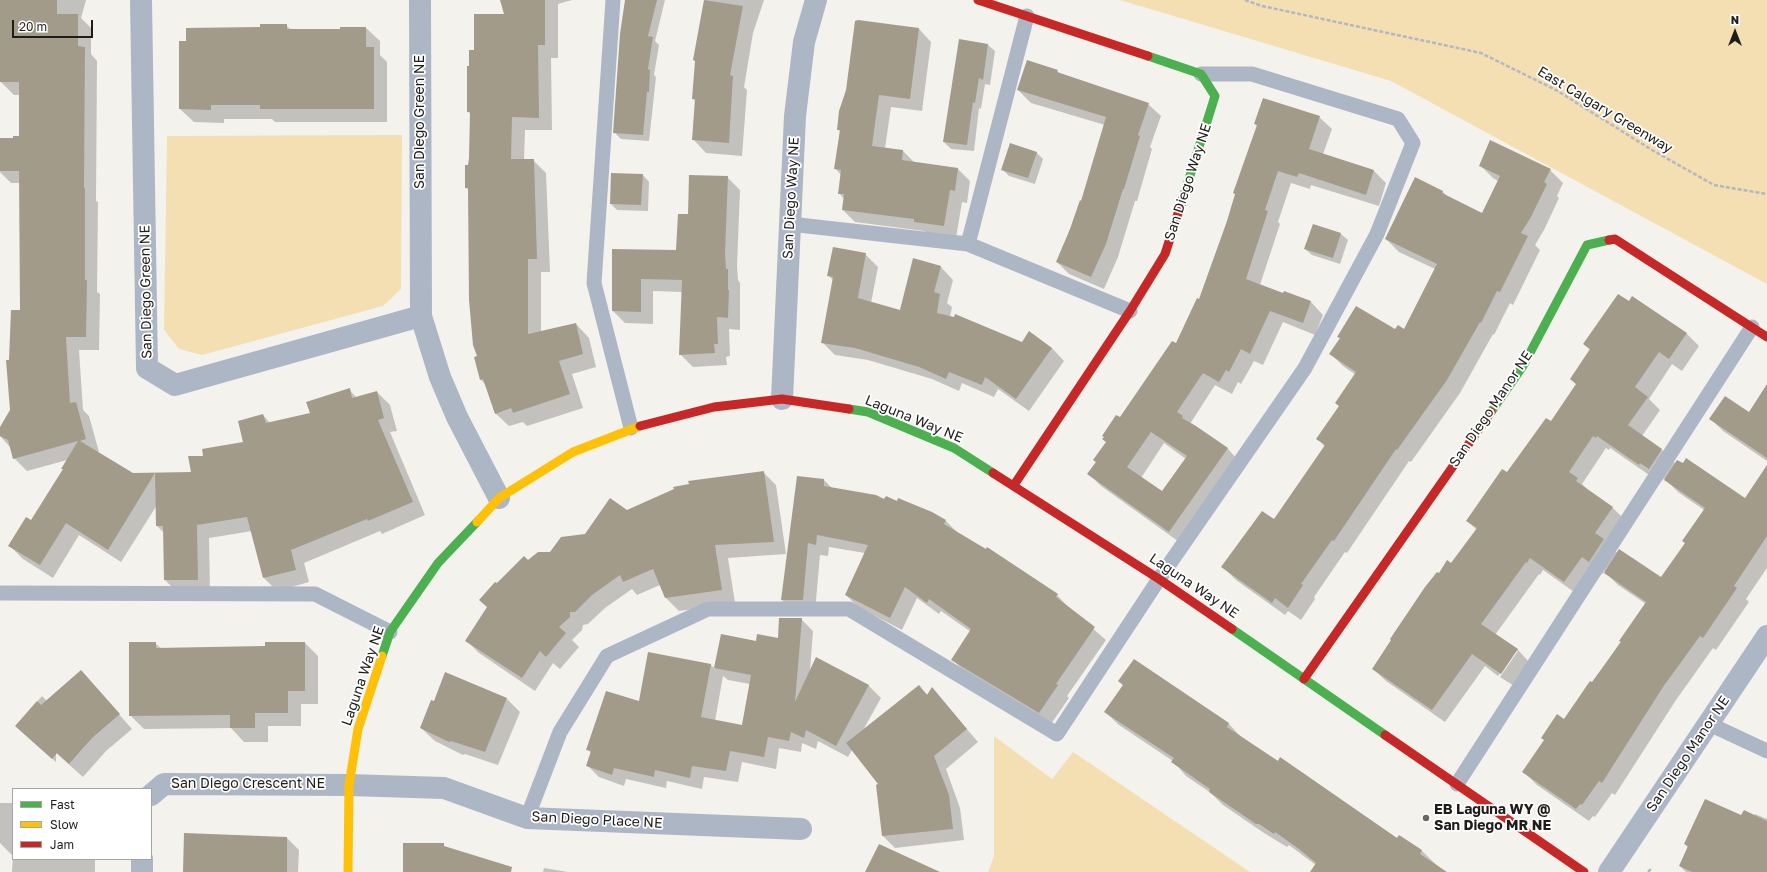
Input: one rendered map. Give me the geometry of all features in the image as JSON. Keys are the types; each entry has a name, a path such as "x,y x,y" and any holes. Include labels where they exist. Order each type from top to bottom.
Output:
{"street":[{"name":"San Diego Green NE","path":"141,0 147,368 175,385 421,316"},
{"name":"San Diego Green NE","path":"420,0 421,316 440,377 457,417 499,498"},
{"name":"San Diego Way NE","path":"782,399 794,116 804,42 816,0"},
{"path":"978,0 1201,74"},
{"name":"San Diego Way NE","path":"1014,485 1130,310 1165,254 1215,96 1201,74"},
{"name":"San Diego Manor NE","path":"1304,679 1523,366 1587,245 1615,238 1767,337"},
{"name":"Laguna Way NE","path":"348,872 349,785 358,729 390,632 438,563 499,498 573,452 631,428 714,407 782,399 868,412 954,448 1159,579 1584,872"},
{"name":"San Diego Manor NE","path":"1609,872 1767,636"},
{"name":"San Diego Crescent NE","path":"152,794 164,784 349,785"},
{"name":"San Diego Place NE","path":"349,785 444,788 527,818 801,829"},
{"path":"142,860 142,872"}],"lane":[{"path":"613,0 594,283 631,428"},
{"path":"968,244 1027,16"},
{"path":"527,818 560,732 608,656 708,609 849,609 1057,734 1159,579 1305,368 1377,234 1413,142 1398,119 1252,74 1201,74"},
{"path":"790,224 968,244 1130,310"},
{"path":"1457,784 1752,327"},
{"path":"0,593 315,594 390,632"},
{"path":"1707,724 1767,751"}],"path":[{"name":"East Calgary Greenway","path":"1245,0 1262,6 1480,53 1556,90 1652,150 1714,185 1767,194"},
{"path":"1648,872 1652,868"}],"shaded area":[{"path":"1120,0 1767,0 1767,284 1391,81"},
{"path":"402,135 401,289 383,306 202,355 179,349 164,330 167,136"},
{"path":"994,736 1052,779 1073,752 1250,872 988,872 994,856"}],"building":[{"path":"0,0 57,0 57,14 78,14 78,46 85,47 84,188 85,280 87,280 86,337 66,337 70,403 76,402 86,439 80,441 133,473 191,472 188,456 203,456 202,449 243,442 238,421 263,414 266,423 310,413 306,402 350,388 352,398 377,391 384,418 378,420 413,502 368,521 367,519 291,550 296,570 263,578 247,517 197,525 198,580 164,580 163,526 156,526 155,473 108,550 66,523 40,565 8,546 26,517 31,520 63,469 61,469 78,441 13,459 8,440 0,436 0,427 10,410 6,360 9,360 11,310 20,310 19,171 0,171 0,138 13,138 13,136 19,136 19,82 0,82"},
{"path":"500,0 545,0 545,45 538,45 539,118 512,117 511,159 534,159 537,259 528,259 528,334 576,323 583,354 559,361 570,394 513,413 511,408 495,414 483,379 480,380 474,357 477,356 473,345 469,300 468,188 465,188 465,165 468,165 469,158 470,112 467,112 467,66 469,66 469,50 474,50 474,14 504,14"},
{"path":"625,0 657,0 648,36 653,37 648,69 650,70 649,92 647,92 643,135 613,133 620,34"},
{"path":"704,0 743,6 730,75 733,76 729,143 692,140 695,99 692,99 695,61 693,60"},
{"path":"858,20 919,28 910,99 879,95 872,146 903,150 902,160 958,168 955,191 950,190 944,226 914,222 914,219 842,210 844,194 838,194 841,170 834,169 840,130 837,130 839,111 846,90 855,21"},
{"path":"260,24 287,24 287,29 340,29 340,27 366,27 366,47 374,47 374,109 260,109 260,105 211,105 211,110 179,109 179,41 186,41 186,28 260,27"},
{"path":"959,39 988,44 983,80 979,78 975,103 973,102 967,145 943,142"},
{"path":"1027,60 1058,70 1057,72 1149,103 1106,244 1091,277 1056,262 1080,200 1081,201 1106,117 1017,90"},
{"path":"1263,98 1320,116 1309,149 1374,170 1366,195 1299,173 1297,177 1278,171 1265,210 1268,211 1246,279 1283,293 1284,291 1311,301 1303,323 1270,311 1250,354 1241,349 1229,372 1226,370 1219,382 1203,373 1177,412 1183,416 1182,418 1228,448 1169,532 1087,474 1096,462 1093,460 1106,442 1102,439 1104,437 1102,436 1116,415 1120,417 1172,341 1176,343 1197,298 1199,299 1227,221 1235,194 1233,193 1257,125 1254,124","holes":["1151,432 1187,456 1162,491 1127,467"]},
{"path":"1490,140 1551,169 1544,182 1547,184 1531,217 1521,233 1528,236 1500,292 1497,291 1481,323 1480,322 1447,380 1397,450 1396,449 1334,541 1332,540 1301,584 1303,585 1288,608 1275,598 1272,603 1221,567 1262,511 1274,519 1325,445 1316,439 1339,406 1335,403 1356,372 1329,354 1340,338 1337,337 1356,306 1395,329 1398,325 1404,329 1437,264 1385,239 1415,177 1443,191 1442,193 1482,213 1500,176 1479,166"},
{"path":"1010,143 1037,152 1028,178 1001,170"},
{"path":"611,173 643,174 641,205 610,204"},
{"path":"689,175 728,176 725,253 726,269 728,269 729,290 728,318 717,317 718,344 714,344 715,353 679,355 682,280 641,279 641,312 612,311 612,249 676,250 678,214 688,214"},
{"path":"1313,224 1341,233 1333,258 1304,249"},
{"path":"833,247 866,253 858,298 900,310 913,258 941,266 934,292 940,294 937,313 954,317 955,314 1022,342 1029,331 1052,348 1016,399 985,377 982,385 949,372 946,379 919,367 855,348 821,343 833,277 827,276"},
{"path":"1618,294 1629,301 1632,296 1687,333 1669,359 1659,352 1635,387 1648,397 1628,425 1662,449 1649,469 1640,463 1639,465 1597,436 1596,438 1593,436 1569,472 1578,478 1576,481 1613,507 1595,533 1604,539 1589,562 1582,557 1564,582 1530,558 1481,624 1518,649 1501,674 1472,654 1432,710 1372,669 1425,587 1437,572 1439,573 1447,560 1451,563 1477,528 1466,521 1502,469 1507,472 1546,418 1551,421 1576,384 1570,379 1590,349 1583,344"},
{"path":"1767,384 1767,458 1709,419 1725,396 1749,412"},
{"path":"1686,458 1745,498 1767,465 1767,536 1734,586 1737,588 1703,638 1700,636 1663,687 1602,783 1599,781 1582,805 1580,804 1576,809 1522,772 1544,740 1541,738 1557,714 1564,719 1590,681 1592,682 1621,642 1619,641 1646,602 1604,573 1619,549 1661,577 1685,543 1682,541 1705,508 1664,480 1677,460 1683,463"},
{"path":"764,471 774,542 715,545 722,590 665,598 653,569 623,582 620,575 592,595 575,612 570,612 570,617 559,627 566,633 546,657 540,651 522,678 465,641 487,607 479,600 495,582 497,583 524,556 528,560 538,552 550,552 561,537 585,534 610,498 627,510 674,489 673,487 689,484 688,481"},
{"path":"797,476 824,479 824,486 876,495 884,499 886,496 897,501 898,498 932,512 946,520 944,524 986,549 987,547 1058,594 1056,597 1095,627 1056,684 1058,685 1039,713 951,660 971,629 929,599 927,603 905,587 890,618 845,595 868,545 817,535 816,545 808,543 803,600 781,600"},
{"path":"779,618 802,618 795,702 816,657 869,685 836,746 806,730 804,738 791,732 789,741 768,737 764,757 730,751 726,771 692,766 690,778 655,770 654,777 614,768 612,775 586,766 591,751 586,750 606,691 639,701 648,652 711,664 701,717 742,725 751,675 714,668 721,634 756,641 757,634 778,638"},
{"path":"129,642 156,642 156,648 265,646 265,642 305,642 305,691 288,691 288,713 255,713 255,728 230,728 230,715 129,716"},
{"path":"1134,659 1229,723 1227,727 1278,761 1280,757 1397,838 1399,835 1422,850 1420,854 1447,872 1310,872 1316,863 1299,849 1275,832 1274,834 1259,824 1256,824 1209,792 1210,789 1171,762 1174,758 1104,712 1123,685 1118,681"},
{"path":"81,670 120,714 92,738 69,764 57,753 52,759 15,726 37,701 41,705"},
{"path":"445,672 507,698 485,752 451,741 449,742 420,728 431,700 434,701"},
{"path":"919,685 927,695 932,687 967,729 934,756 949,795 953,829 882,836 876,785 878,784 846,743"},
{"path":"1705,799 1741,815 1744,810 1767,821 1767,872 1692,872 1679,866 1688,846 1684,844"},
{"path":"184,833 287,837 287,872 183,872"},
{"path":"403,843 444,843 444,846 512,867 511,872 403,872"},
{"path":"879,844 940,872 865,872"}],"traffic: fast":[{"path":"1148,56 1201,74 1215,96 1183,198"},
{"path":"1491,412 1523,366 1587,245 1609,240"},
{"path":"849,409 868,412 954,448 993,473"},
{"path":"382,656 390,632 438,563 477,522"},
{"path":"1232,629 1385,735"}],"traffic: slow":[{"path":"477,522 499,498 573,452 640,426"},
{"path":"348,872 349,785 358,729 382,656"}],"traffic: jam":[{"path":"978,0 1148,56"},
{"path":"1014,485 1130,311 1165,254 1183,198"},
{"path":"1609,240 1615,239 1767,337"},
{"path":"640,426 714,407 782,399 849,409"},
{"path":"1304,679 1491,412"},
{"path":"993,473 1159,579 1232,629"},
{"path":"1385,735 1584,872"}],"place":[{"name":"EB Laguna WY @ San Diego MR NE","path":"1426,818"}]}
